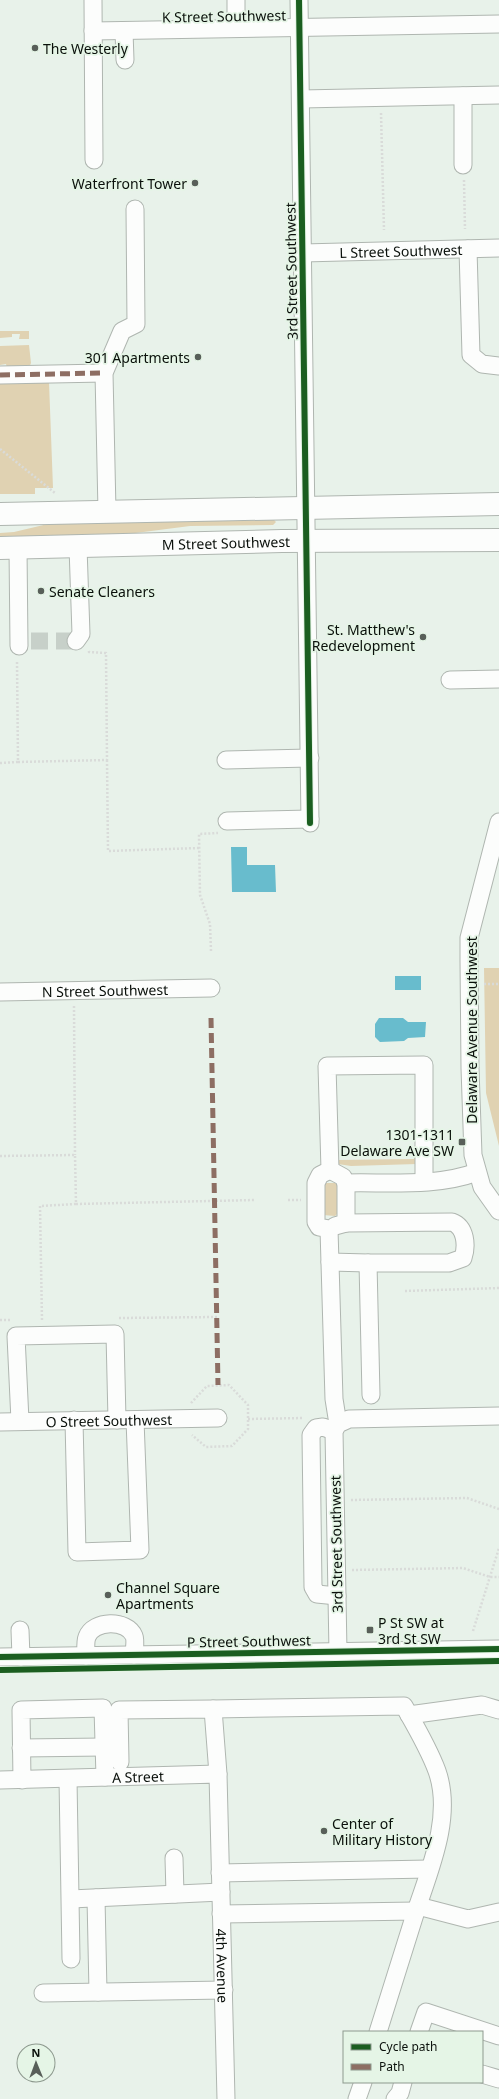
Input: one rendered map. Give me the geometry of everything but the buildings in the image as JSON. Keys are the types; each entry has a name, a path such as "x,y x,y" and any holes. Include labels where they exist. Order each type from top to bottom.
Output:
{"main road":[{"path":"0,514 499,504"},
{"name":"M Street Southwest","path":"9,548 499,540"}],"street":[{"path":"93,0 94,160"},
{"path":"236,0 236,28"},
{"name":"3rd Street Southwest","path":"227,821 310,821 308,542 299,0"},
{"name":"K Street Southwest","path":"93,31 499,24"},
{"path":"124,31 125,60"},
{"path":"301,99 499,95"},
{"path":"463,96 463,165"},
{"path":"107,511 104,373 122,332 136,324 134,209"},
{"name":"L Street Southwest","path":"303,253 499,248"},
{"path":"468,249 471,354 482,364 499,366"},
{"path":"0,375 104,373"},
{"path":"78,547 82,643"},
{"path":"9,548 22,646"},
{"path":"450,680 499,679"},
{"path":"226,760 310,758"},
{"name":"Delaware Avenue Southwest","path":"499,822 469,938 469,1025 472,1143 477,1172 482,1186 499,1211"},
{"name":"N Street Southwest","path":"0,992 211,988"},
{"path":"330,1170 326,1066 424,1065 424,1181"},
{"path":"330,1170 343,1177 346,1182 346,1223"},
{"path":"330,1170 320,1175 316,1183 316,1222 318,1227 329,1229 346,1223 452,1222 459,1224 463,1230 464,1254 463,1258 460,1260 449,1262 330,1262"},
{"path":"346,1182 458,1179 477,1172"},
{"name":"3rd Street Southwest","path":"329,1229 335,1430 338,1652"},
{"path":"368,1263 371,1395"},
{"path":"20,1421 16,1336 115,1334 117,1420"},
{"path":"337,1596 317,1594 313,1587 311,1435 316,1428 323,1427 335,1430 349,1419 494,1416"},
{"name":"O Street Southwest","path":"0,1422 218,1418"},
{"path":"74,1420 77,1552 140,1550 135,1420"},
{"path":"86,1656 86,1637 91,1630 98,1626 115,1624 130,1630 134,1637 134,1655"},
{"path":"20,1630 21,1657"},
{"name":"P Street Southwest","path":"0,1657 499,1649"},
{"path":"409,1715 482,1705 499,1710"},
{"path":"120,1762 119,1710 404,1706 427,1748 438,1772 442,1789 442,1812 439,1832 429,1869 378,2031"},
{"path":"22,1780 21,1710 103,1708 105,1777"},
{"path":"213,1709 218,1774"},
{"path":"21,1748 104,1747"},
{"name":"A Street","path":"0,1780 218,1774"},
{"name":"4th Avenue","path":"218,1774 226,2099"},
{"path":"68,1779 71,1959"},
{"path":"174,1858 175,1894"},
{"path":"220,1872 429,1869"},
{"path":"70,1899 221,1892"},
{"path":"96,1898 98,1992"},
{"path":"221,1914 417,1908 468,1919 499,1912"},
{"path":"43,1993 224,1990"},
{"path":"420,2031 426,2012 499,2036"},
{"path":"483,2074 499,2079"},
{"path":"357,2099 363,2083"},
{"path":"395,2099 400,2093 403,2083"}],"path":[{"path":"381,98 384,230"},
{"path":"463,165 465,229"},
{"path":"0,449 55,493"},
{"path":"82,643 89,652 106,653 108,851 199,848"},
{"path":"18,762 22,646"},
{"path":"0,762 107,760"},
{"path":"199,834 200,895 210,924 211,950"},
{"path":"73,991 76,1204"},
{"path":"0,1156 75,1155"},
{"path":"50,1320 42,1320 40,1206 254,1200"},
{"path":"405,1291 499,1288"},
{"path":"113,1318 217,1317"},
{"path":"248,1419 308,1418"},
{"path":"346,1500 467,1498 499,1509"},
{"path":"473,1631 499,1548"},
{"path":"348,1570 463,1568 490,1577 499,1577"}],"shaded area":[{"path":"0,331 29,331 29,339 19,339 20,334 12,334 12,337 0,338"},
{"path":"29,345 31,363 29,368 7,368 6,364 0,365 0,346"},
{"path":"49,382 53,488 35,488 35,494 0,494 0,383"},
{"path":"274,520 276,522 273,525 190,526 120,535 0,537 0,533 14,532 52,523"},
{"path":"484,968 499,968 499,1146 486,1093"},
{"path":"414,1146 416,1146 417,1164 351,1166 338,1164 338,1160 414,1159"},
{"path":"335,1183 338,1186 338,1213 335,1216 323,1215 324,1184"}],"water":[{"path":"231,847 247,847 247,865 275,865 276,892 232,892"},
{"path":"395,976 421,976 421,990 395,990"},
{"path":"379,1018 403,1018 408,1022 426,1022 425,1037 408,1038 404,1041 380,1042 375,1037 375,1024"}],"tunnel":[{"path":"31,641 76,641"}],"marked path":[{"path":"0,375 104,373"},
{"path":"211,1018 218,1385"}],"cycle path":[{"path":"299,0 310,823"},
{"path":"0,1657 499,1649"},
{"path":"0,1670 499,1661"}],"place":[{"name":"The Westerly","path":"35,48"},
{"name":"Waterfront Tower","path":"195,183"},
{"name":"301 Apartments","path":"198,357"},
{"name":"Senate Cleaners","path":"41,591"},
{"name":"St. Matthew's Redevelopment","path":"423,637"},
{"name":"1301-1311 Delaware Ave SW","path":"462,1142"},
{"name":"Channel Square Apartments","path":"108,1595"},
{"name":"P St SW at 3rd St SW","path":"370,1630"},
{"name":"Center of Military History","path":"324,1831"}]}
